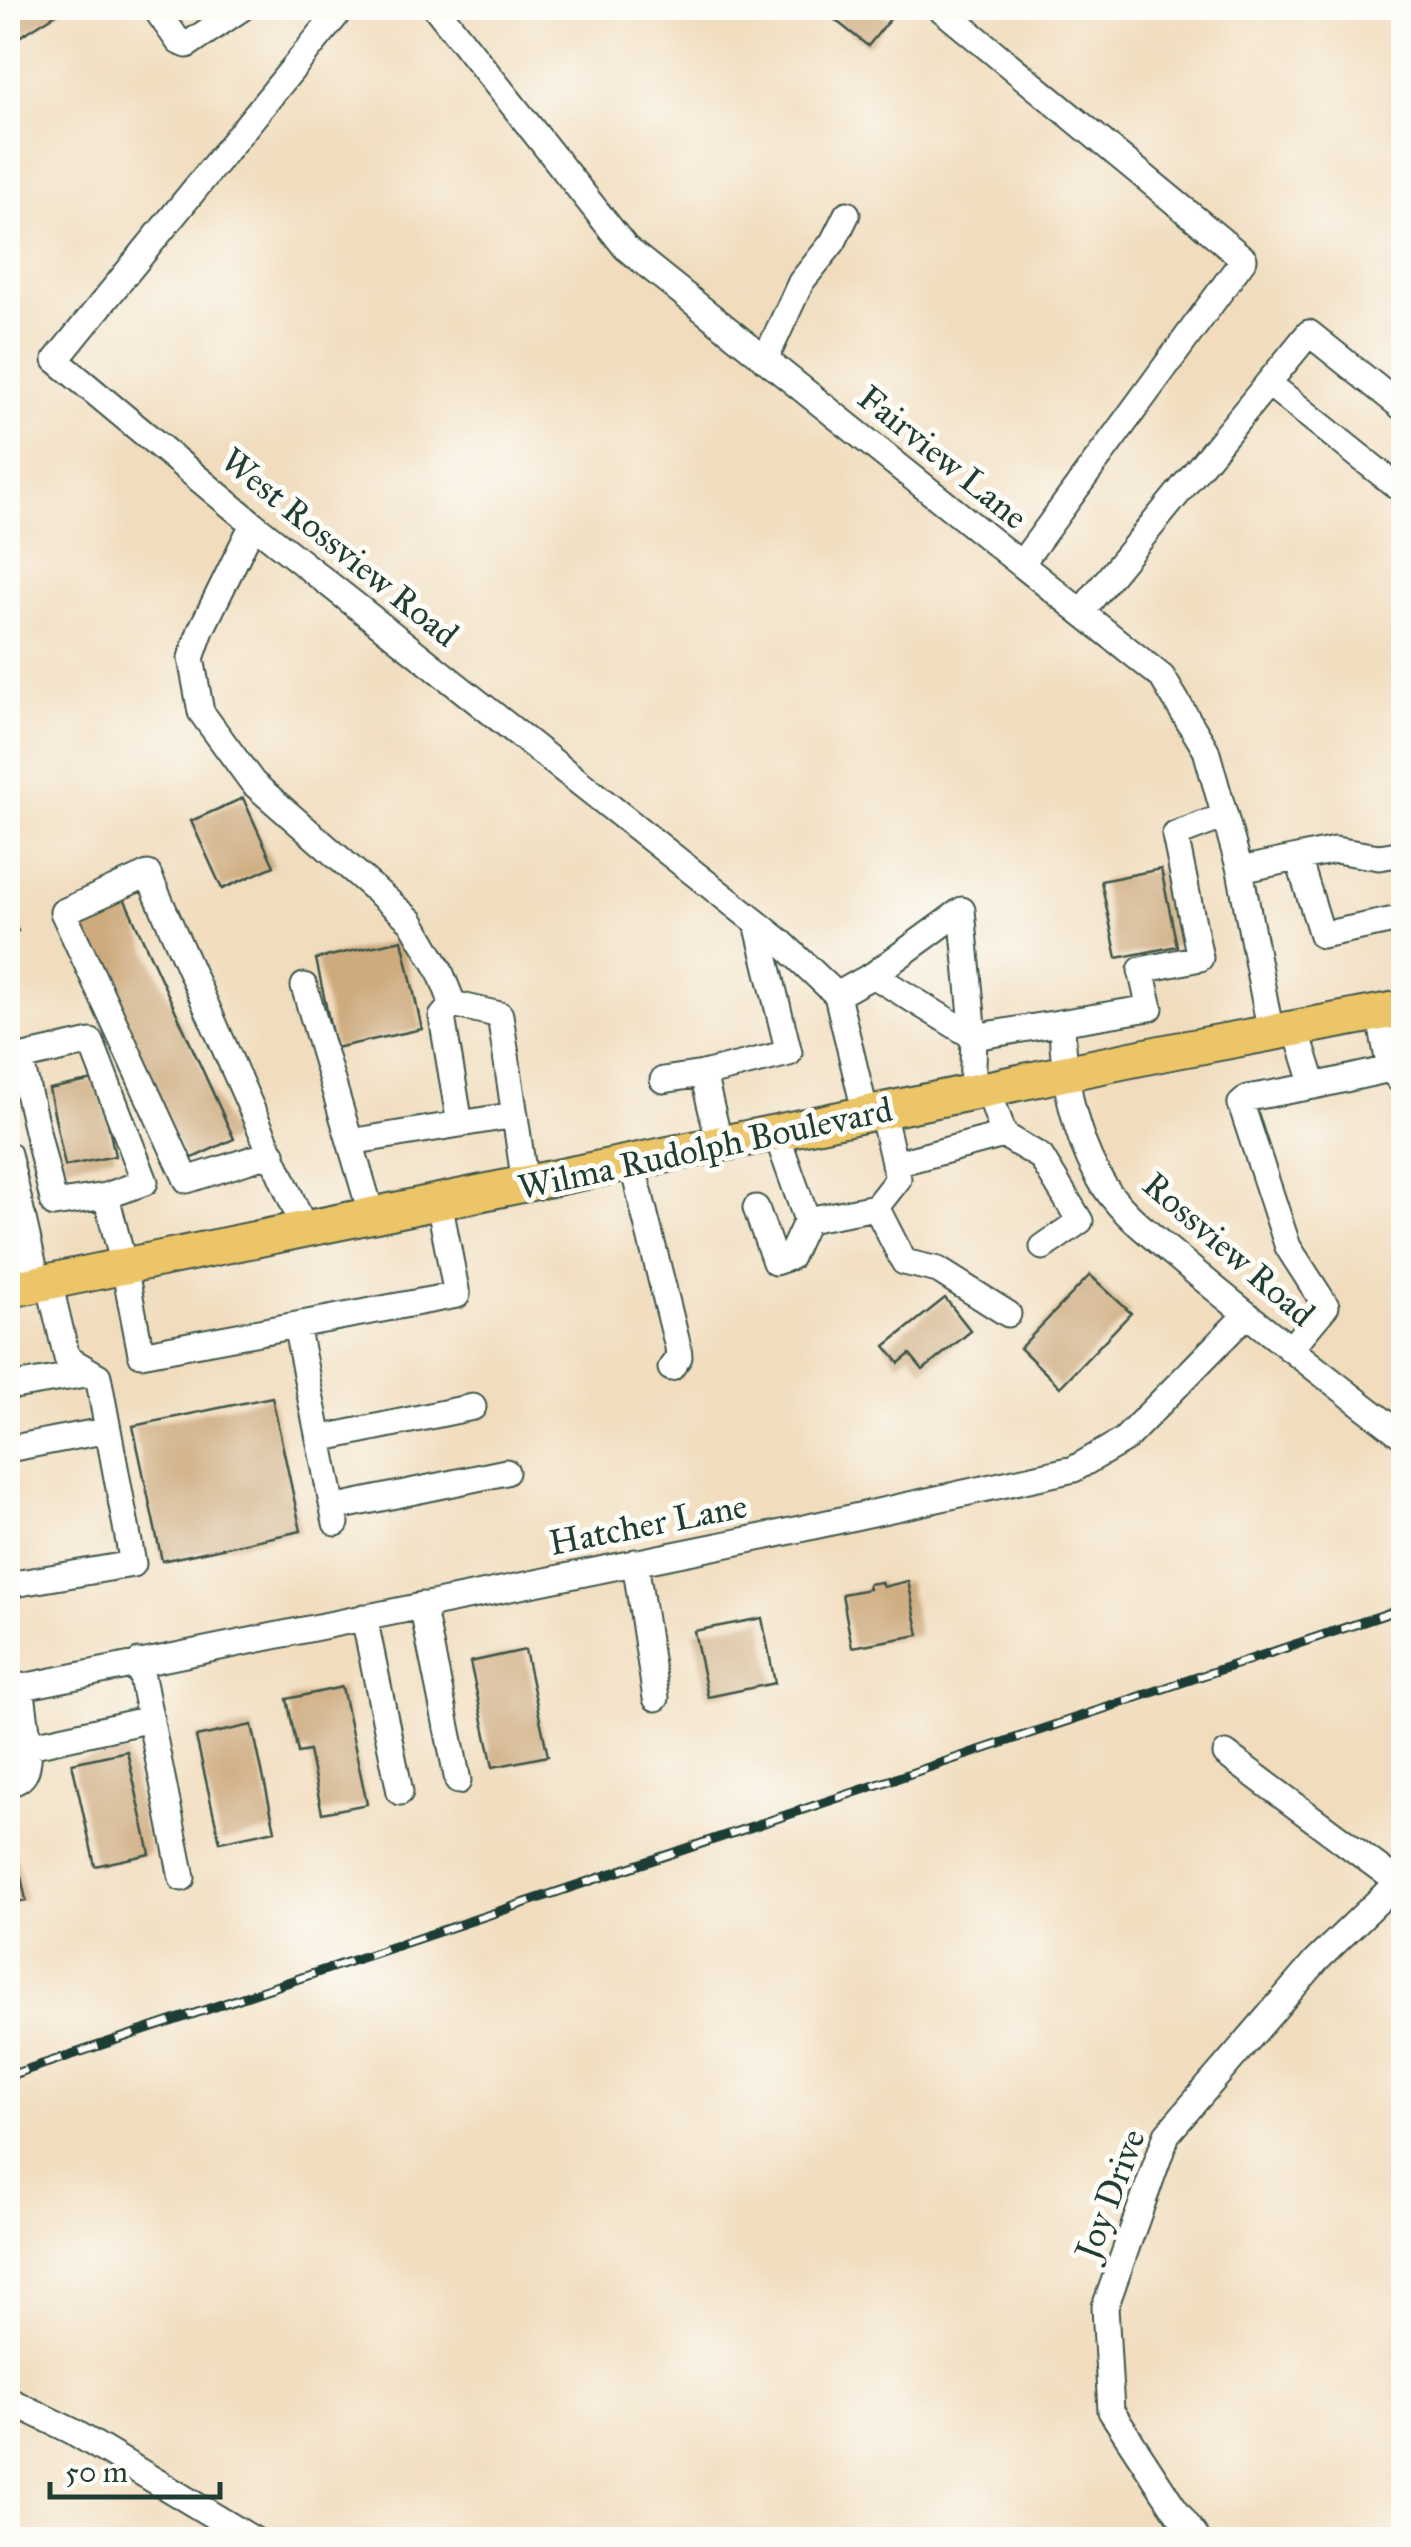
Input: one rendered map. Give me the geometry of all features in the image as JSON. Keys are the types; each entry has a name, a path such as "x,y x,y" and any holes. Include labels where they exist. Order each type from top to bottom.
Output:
{"highway":[{"name":"Wilma Rudolph Boulevard","path":"32,1286 1164,1053 1391,1010"}],"street":[{"path":"155,8 179,42 187,45 242,8"},
{"name":"West Rossview Road","path":"342,8 56,360 252,524 756,923 837,996"},
{"name":"Fairview Lane","path":"436,8 626,248 1162,677 1206,750 1284,1031 1314,1086"},
{"path":"940,8 1244,259 1021,564"},
{"path":"765,360 801,282 833,242 847,214"},
{"path":"1081,612 1310,333 1404,409"},
{"path":"1268,384 1404,492"},
{"path":"252,524 201,630 192,658 201,712 253,783 411,921 439,968 453,1004"},
{"path":"1164,1053 1141,970 1200,958 1175,835 1226,816"},
{"path":"1240,870 1335,850 1379,858 1404,853"},
{"path":"1298,858 1322,935 1404,918"},
{"path":"272,1153 187,1180 63,912 148,874 272,1153 306,1230"},
{"path":"807,1220 876,1207 898,1179 837,996 962,910 980,1091 1004,1135 1040,1157 1080,1221 1043,1247"},
{"path":"663,1080 789,1052 756,923"},
{"path":"777,996 814,974"},
{"path":"873,974 974,1037 1150,1008"},
{"path":"304,986 372,1216"},
{"path":"453,1004 500,1015 526,1184"},
{"path":"453,1004 442,1017 460,1124"},
{"path":"1290,1349 1326,1306 1288,1247 1241,1104 1248,1098 1314,1086 1397,1077 1391,1010"},
{"name":"Rossview Road","path":"1062,1023 1063,1074 1093,1165 1124,1211 1246,1315 1404,1437"},
{"path":"91,1042 146,1182 106,1196 54,1204 20,1058 91,1042"},
{"path":"703,1074 720,1144"},
{"path":"350,1142 515,1115"},
{"path":"756,1208 775,1262 790,1257 807,1220 776,1133"},
{"path":"894,1164 1004,1135"},
{"path":"8,1154 12,1194 32,1286 68,1358 98,1376 133,1564 8,1586"},
{"path":"632,1163 678,1347 679,1357 671,1368"},
{"path":"1055,1182 1093,1165"},
{"path":"106,1196 141,1354 458,1295 439,1202"},
{"path":"876,1207 904,1262 938,1270 1008,1314"},
{"name":"Hatcher Lane","path":"14,1688 1074,1469 1124,1440 1246,1315"},
{"path":"296,1325 335,1516 506,1472"},
{"path":"8,1387 92,1372"},
{"path":"319,1438 473,1408"},
{"path":"8,1449 108,1430"},
{"path":"635,1562 656,1698"},
{"path":"422,1605 458,1781"},
{"path":"364,1617 400,1792"},
{"path":"140,1662 182,1878"},
{"path":"8,1784 20,1781 27,1771 29,1746 14,1688"},
{"path":"29,1746 150,1718"},
{"path":"1226,1754 1401,1879"},
{"name":"Joy Drive","path":"1198,2540 1110,2411 1105,2307 1167,2134 1316,1961 1401,1879"},
{"path":"8,2400 72,2431 254,2540"}],"building":[{"path":"8,8 66,8 8,44"},
{"path":"820,8 878,8 890,19 868,46"},
{"path":"243,798 274,866 222,889 191,821"},
{"path":"1161,869 1177,946 1117,958 1101,881"},
{"path":"124,898 234,1139 186,1161 76,920"},
{"path":"8,911 18,931 8,936"},
{"path":"402,940 422,1029 335,1048 316,959"},
{"path":"99,1079 115,1156 65,1166 49,1089"},
{"path":"1090,1275 1131,1313 1060,1387 1020,1348"},
{"path":"945,1298 971,1331 923,1370 910,1354 899,1363 885,1346"},
{"path":"272,1397 301,1531 162,1561 133,1426"},
{"path":"908,1581 919,1635 852,1647 842,1594 869,1589 868,1584 881,1582 883,1587"},
{"path":"762,1618 775,1683 708,1697 694,1631"},
{"path":"525,1650 548,1756 493,1767 470,1662"},
{"path":"342,1687 367,1804 322,1813 309,1751 298,1753 287,1699"},
{"path":"252,1725 275,1830 220,1842 196,1737"},
{"path":"127,1751 150,1854 95,1866 72,1763"},
{"path":"16,1853 26,1900 8,1904 8,1855"}],"railway":[{"path":"8,2076 1404,1608"}]}
